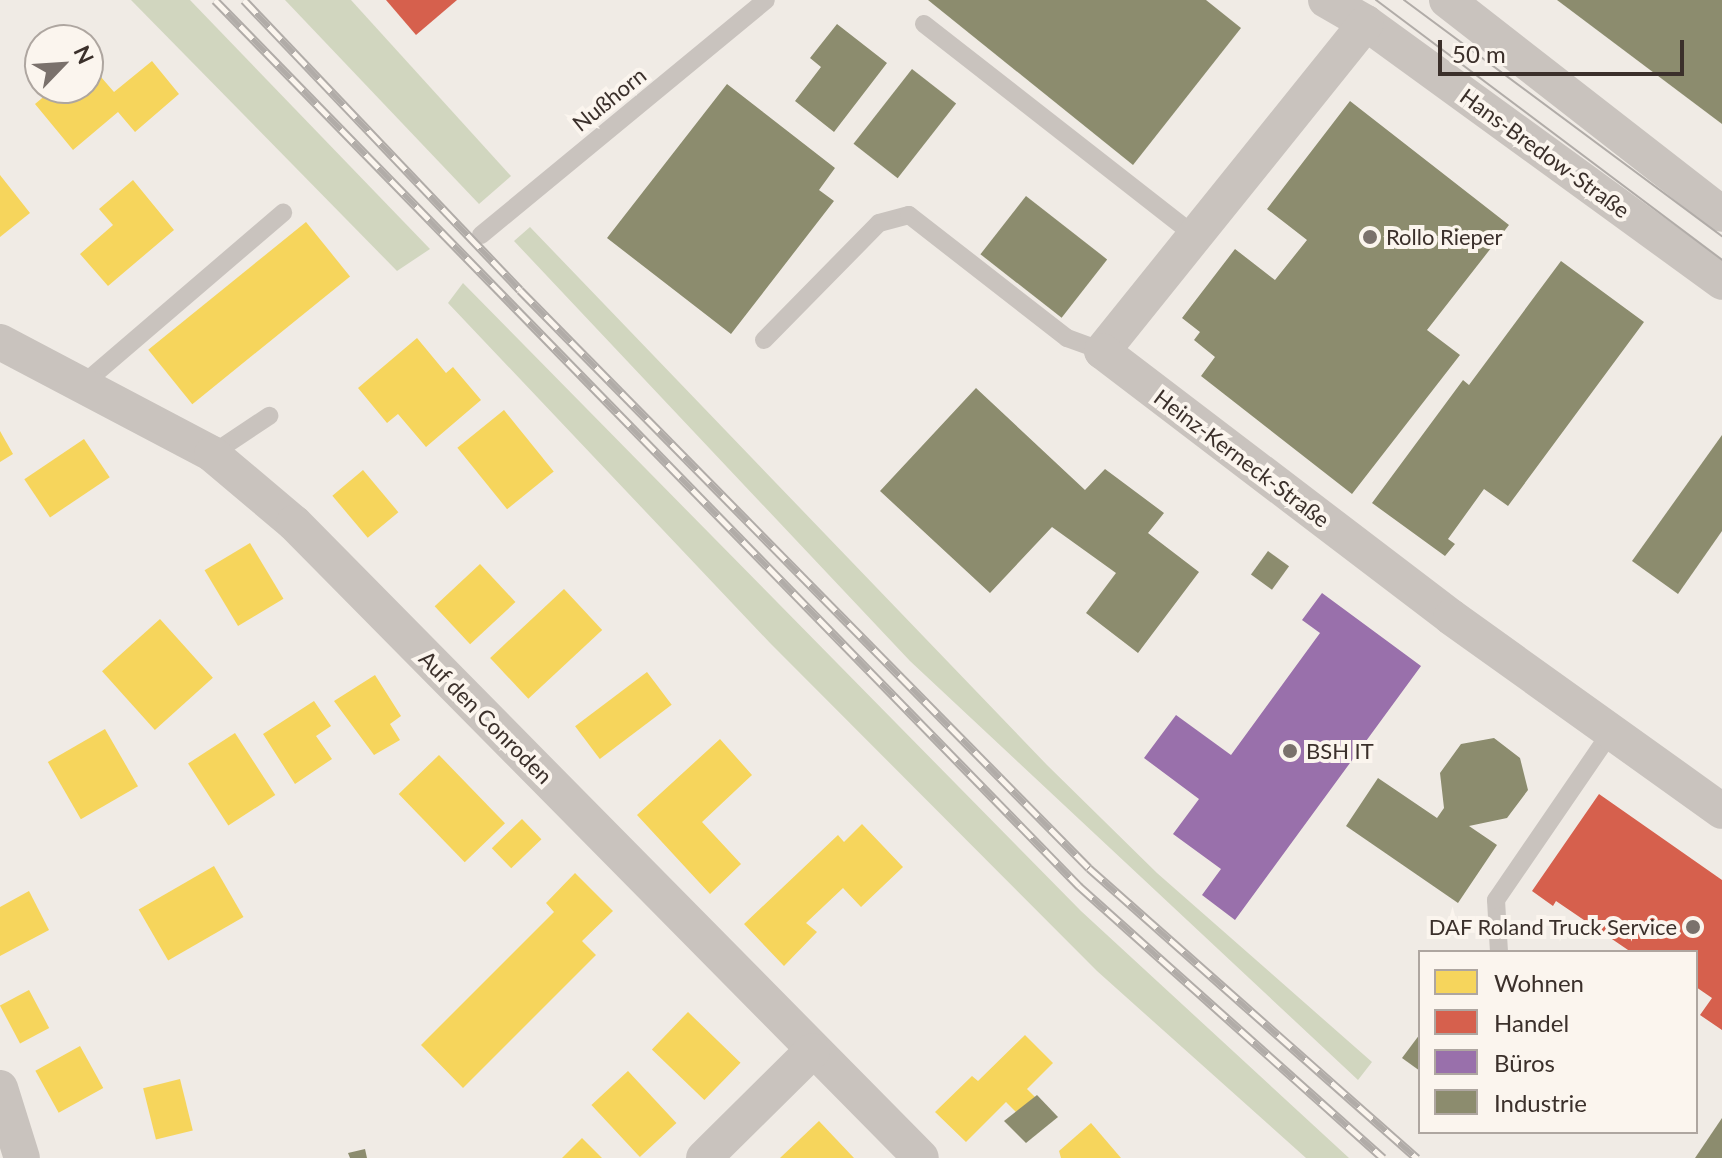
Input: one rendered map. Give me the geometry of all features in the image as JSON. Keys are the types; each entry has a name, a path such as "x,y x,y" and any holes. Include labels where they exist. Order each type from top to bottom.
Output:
{"street":[{"name":"Hans-Bredow-Straße","path":"1326,0 1366,23 1722,282"},
{"path":"1447,0 1722,214"},
{"path":"1102,351 1366,23"},
{"name":"Auf den Conroden","path":"0,342 212,454 294,523 921,1158"},
{"name":"Heinz-Kerneck-Straße","path":"1102,351 1611,732 1722,811"},
{"path":"704,1158 812,1051"},
{"path":"0,1088 22,1158"}],"lane":[{"name":"Nußhorn","path":"481,235 766,0"},
{"path":"924,24 1195,236"},
{"path":"82,385 283,213"},
{"path":"764,340 879,223 909,215 1067,338 1102,351"},
{"path":"212,454 269,416"},
{"path":"1499,950 1496,900 1611,732"}],"green space":[{"path":"131,0 190,0 430,249 397,271"},
{"path":"285,0 351,0 511,176 479,204"},
{"path":"530,227 1047,765 1157,873 1372,1062 1358,1080 910,661 514,241"},
{"path":"463,283 1081,911 1349,1158 1306,1158 1097,971 770,643 448,303"}],"building: Wohnen":[{"path":"152,61 179,94 135,132 118,112 73,150 35,104 104,104 104,80 114,92"},
{"path":"0,175 30,213 0,237"},
{"path":"133,180 174,230 108,286 80,254 113,225 99,209"},
{"path":"306,222 350,276 192,404 148,350"},
{"path":"417,338 446,373 453,367 481,400 426,447 398,414 387,423 358,388"},
{"path":"504,410 554,471 507,509 457,448"},
{"path":"0,431 13,454 0,462"},
{"path":"84,439 110,477 50,517 24,479"},
{"path":"363,470 398,512 368,538 332,496"},
{"path":"250,543 283,599 238,626 205,570"},
{"path":"480,564 515,602 470,644 435,606"},
{"path":"564,589 602,630 528,699 490,658"},
{"path":"160,619 213,678 155,730 102,671"},
{"path":"647,672 672,705 600,759 575,726"},
{"path":"375,675 401,716 390,724 400,740 374,755 334,701"},
{"path":"314,701 331,726 316,736 332,759 295,784 263,734"},
{"path":"105,729 138,786 81,819 48,762"},
{"path":"235,733 275,795 228,826 188,763"},
{"path":"720,739 752,775 702,822 741,864 710,894 637,815"},
{"path":"439,755 505,823 465,862 399,794"},
{"path":"522,819 541,839 511,868 492,848"},
{"path":"862,824 903,867 861,907 843,888 806,923 817,932 784,966 744,924 838,835 844,842"},
{"path":"214,866 244,917 168,961 139,909"},
{"path":"575,873 613,911 582,941 596,955 463,1088 421,1045 554,912 546,903"},
{"path":"29,891 49,930 0,956 0,907"},
{"path":"29,990 49,1028 20,1043 0,1005"},
{"path":"688,1012 741,1063 704,1100 652,1049"},
{"path":"1025,1035 1053,1063 1027,1089 1035,1097 1018,1114 1006,1102 966,1142 935,1112 972,1076 978,1081"},
{"path":"80,1046 103,1088 59,1113 35,1071"},
{"path":"628,1071 676,1123 640,1157 591,1105"},
{"path":"180,1079 193,1130 156,1140 143,1088"},
{"path":"819,1121 854,1158 780,1158"},
{"path":"1091,1123 1121,1158 1061,1158 1059,1151"},
{"path":"582,1138 602,1158 562,1158"}],"building: Handel":[{"path":"386,0 457,0 416,35"},
{"path":"1599,794 1722,880 1722,1030 1700,1015 1712,998 1698,988 1698,950 1628,950 1556,901 1553,906 1532,891"}],"building: Büros":[{"path":"1322,593 1421,666 1235,920 1202,895 1221,869 1173,834 1199,799 1144,758 1176,715 1231,755 1320,633 1302,620"}],"building: Industrie":[{"path":"928,0 1206,0 1241,28 1133,165"},
{"path":"1557,0 1722,0 1722,124"},
{"path":"837,24 887,63 834,132 795,101 821,67 810,58"},
{"path":"912,69 956,103 898,178 854,144"},
{"path":"727,84 835,168 819,190 834,201 731,334 607,238"},
{"path":"1350,101 1509,225 1427,330 1460,355 1352,494 1201,376 1215,357 1194,340 1200,332 1182,318 1235,249 1275,280 1307,240 1267,209"},
{"path":"1026,196 1107,259 1062,318 980,254"},
{"path":"1561,261 1644,322 1508,506 1484,489 1448,539 1455,544 1445,556 1372,503 1463,380 1469,385"},
{"path":"976,388 1085,490 1105,469 1164,513 1148,533 1199,572 1138,653 1086,613 1116,573 1052,527 990,593 880,491"},
{"path":"1722,435 1722,531 1678,594 1632,561"},
{"path":"1268,551 1289,566 1272,590 1251,574"},
{"path":"1494,738 1520,758 1528,790 1507,818 1469,826 1497,845 1458,903 1346,826 1378,778 1437,818 1444,808 1440,773 1461,744"},
{"path":"1418,1037 1418,1070 1402,1058"},
{"path":"1037,1095 1058,1117 1026,1143 1004,1121"},
{"path":"1722,1118 1722,1158 1695,1158"},
{"path":"365,1149 367,1158 350,1158 348,1153"}],"tram line":[{"path":"1376,0 1722,260"},
{"path":"1404,0 1722,236"}],"railway":[{"path":"215,0 1079,886 1383,1158"},
{"path":"244,0 520,290 1089,868 1417,1158"}],"place":[{"name":"Rollo Rieper","path":"1370,237"},
{"name":"BSH IT","path":"1290,751"},
{"name":"DAF Roland Truck Service","path":"1693,927"}]}
